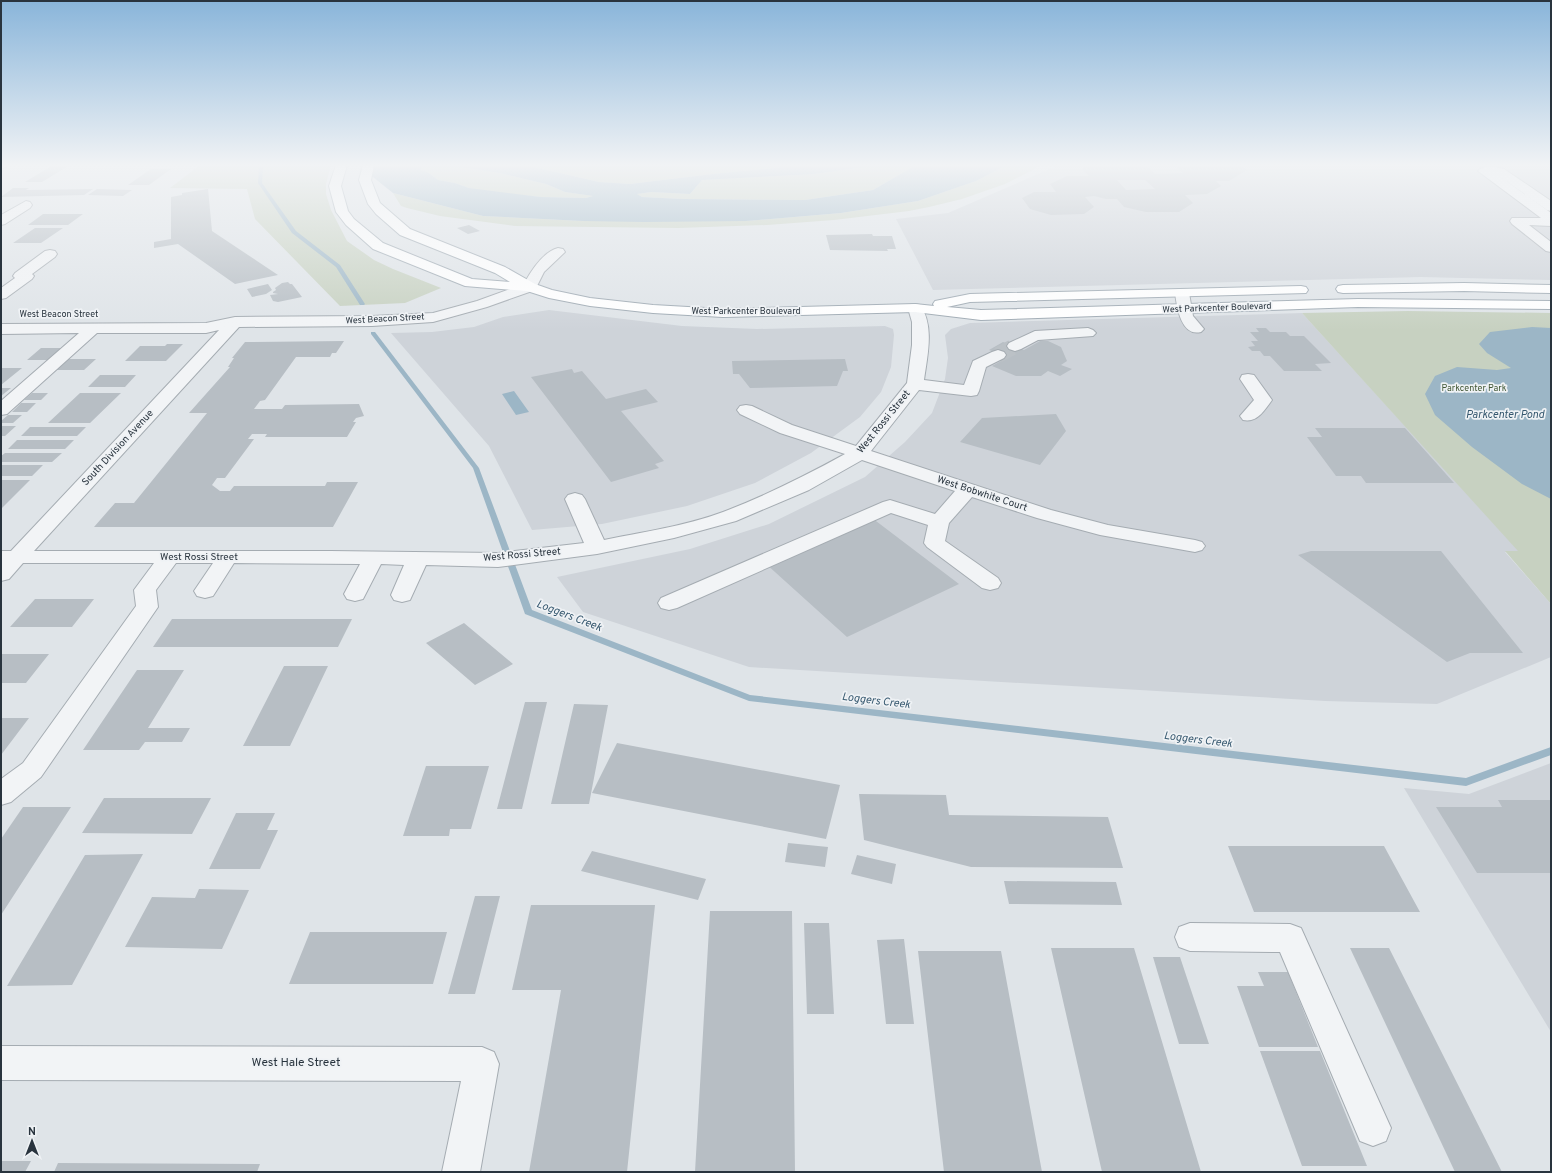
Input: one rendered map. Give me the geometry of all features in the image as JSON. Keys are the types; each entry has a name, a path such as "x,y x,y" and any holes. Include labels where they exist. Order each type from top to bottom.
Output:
{"main road":[{"name":"West Parkcenter Boulevard","path":"348,220 378,246 470,283 530,287"},
{"name":"West Parkcenter Boulevard","path":"390,220 405,232 500,270 530,287 549,294 590,302 668,310 723,313 915,308 981,315 1365,303 1551,305"},
{"path":"1329,289 1399,287 1518,288 1551,290"},
{"name":"West Parkcenter Boulevard","path":"915,308 970,298 1313,289"}],"street":[{"path":"1551,222 1516,221 1551,248"},
{"path":"530,287 538,270 558,252"},
{"path":"1,295 50,254"},
{"name":"West Beacon Street","path":"1,329 206,328 235,322 372,321 433,317 482,304 530,287"},
{"path":"1182,293 1186,316 1196,329"},
{"name":"West Rossi Street","path":"9,557 418,558 498,560 597,548 674,532 729,517 802,486 859,454 915,384 920,345 920,322 915,308"},
{"name":"West Beacon Street","path":"103,314 227,315 235,322"},
{"name":"South Division Avenue","path":"1,574 9,557 235,322"},
{"path":"1,410 94,329"},
{"path":"1015,346 1035,336 1088,333"},
{"path":"915,384 970,391 979,364 998,355"},
{"path":"1248,379 1264,400 1249,416"},
{"name":"West Bobwhite Court","path":"746,410 786,429 1044,514 1107,531 1195,546"},
{"path":"968,489 939,522 934,543 990,583"},
{"path":"575,499 597,548"},
{"path":"669,603 890,506 939,522"},
{"path":"1,794 32,770 147,607 145,590 170,557"},
{"path":"205,592 228,557"},
{"path":"355,594 374,558"},
{"path":"402,595 418,558"},
{"path":"1190,937 1290,938 1373,1128"},
{"name":"West Hale Street","path":"1,1062 482,1064 461,1172"}],"shaded area":[{"path":"896,220 1551,220 1551,280 1421,277 933,290"},
{"path":"549,310 682,326 757,329 885,326 893,329 894,335 891,367 881,392 860,417 811,453 755,483 687,506 602,524 532,530 489,446 391,333 432,332 474,327 503,317"},
{"path":"1302,313 1519,551 1505,552 1551,604 1551,657 1437,704 1325,701 749,667 583,612 557,577 690,549 769,524 865,477 905,442 932,413 945,379 948,358 945,335 951,329 970,323"},
{"path":"1551,763 1551,1032 1404,788 1469,794"}],"green space":[{"path":"256,220 336,220 347,241 374,260 441,288 405,303 340,306"},
{"path":"468,220 583,221 836,220 767,225 678,228 515,226"},
{"name":"Parkcenter Park","path":"1408,311 1551,313 1551,604 1505,551 1518,551 1302,313"}],"water":[{"path":"558,220 761,220 644,222"},
{"name":"Parkcenter Pond","path":"1532,327 1551,328 1551,499 1522,484 1472,447 1435,415 1425,394 1435,376 1457,367 1497,370 1511,368 1487,353 1479,344 1490,332"},
{"path":"514,391 529,412 516,415 502,394"}],"building":[{"path":"35,220 75,220 68,225 28,225"},
{"path":"171,220 211,220 212,231 278,275 235,284 178,244 154,248 154,242 171,239"},
{"path":"469,225 480,231 468,234 457,228"},
{"path":"35,228 63,228 41,243 13,243"},
{"path":"872,234 873,236 892,236 896,249 887,249 888,251 830,250 826,235"},
{"path":"288,282 292,284 302,297 278,302 273,301 270,295 278,294 273,293 276,290 275,288 282,283"},
{"path":"268,284 272,290 266,294 252,297 247,289"},
{"path":"1256,328 1266,328 1270,332 1286,332 1290,336 1304,336 1331,363 1315,364 1322,371 1284,371 1270,356 1264,356 1260,351 1252,351 1248,347 1255,346 1251,341 1258,341 1250,332 1259,332"},
{"path":"344,341 336,353 332,353 330,357 296,357 265,400 260,401 254,409 282,409 285,405 359,404 364,416 356,418 353,422 356,422 347,437 265,437 267,434 252,434 248,439 254,439 225,478 217,478 212,485 220,491 230,491 234,486 325,486 327,482 358,482 333,527 94,527 115,503 134,503 207,413 189,413 230,367 228,367 234,358 232,358 245,342"},
{"path":"1040,341 1048,341 1061,347 1067,361 1061,365 1072,369 1060,376 1048,371 1041,376 1016,376 992,366 1008,357 989,350 1003,342 1024,350"},
{"path":"167,344 183,344 166,361 125,361 140,346 165,346"},
{"path":"41,348 64,348 50,360 27,360"},
{"path":"66,359 96,359 84,370 53,370"},
{"path":"845,359 848,371 843,371 837,386 750,388 739,374 733,374 732,361"},
{"path":"1,368 22,368 1,385"},
{"path":"572,369 574,373 582,371 606,399 646,389 658,402 621,411 664,461 655,464 659,468 611,482 531,377"},
{"path":"100,375 136,375 125,387 88,387"},
{"path":"1,388 11,388 1,396"},
{"path":"32,393 48,393 41,400 24,400"},
{"path":"80,393 121,393 90,423 48,423"},
{"path":"21,403 36,403 27,412 12,412"},
{"path":"1056,414 1066,431 1040,465 960,442 982,418"},
{"path":"8,415 22,415 13,423 1,423 1,421"},
{"path":"1,426 16,426 5,436 1,436"},
{"path":"30,427 86,427 77,436 21,436"},
{"path":"1315,428 1405,428 1454,483 1366,483 1361,476 1336,476 1307,437 1322,437"},
{"path":"17,440 74,440 65,449 8,449"},
{"path":"5,453 62,453 52,462 1,462 1,456"},
{"path":"1,465 43,465 32,476 1,476"},
{"path":"1,480 30,480 1,509"},
{"path":"872,518 959,584 847,637 765,563"},
{"path":"1311,551 1441,551 1523,653 1470,653 1447,662 1298,555"},
{"path":"35,599 94,599 72,627 10,627"},
{"path":"172,619 352,619 338,647 153,647"},
{"path":"464,623 513,664 475,685 426,643"},
{"path":"1,654 49,654 26,683 1,683"},
{"path":"284,666 328,666 290,746 243,746"},
{"path":"137,670 184,670 148,728 190,728 182,742 145,742 139,750 83,750"},
{"path":"525,702 547,702 522,809 497,809"},
{"path":"574,704 608,705 589,804 551,804"},
{"path":"1,718 29,718 1,755"},
{"path":"617,743 840,785 826,839 592,793"},
{"path":"426,766 489,766 471,829 450,829 449,836 403,836"},
{"path":"859,794 946,795 949,815 1108,817 1123,868 971,867 864,840"},
{"path":"104,798 211,798 192,834 82,833"},
{"path":"1498,800 1551,800 1551,873 1477,873 1436,807 1502,807"},
{"path":"23,807 71,807 1,915 1,839"},
{"path":"236,813 275,813 267,830 278,830 260,869 209,869"},
{"path":"788,843 828,847 825,867 785,862"},
{"path":"1228,846 1384,846 1420,912 1254,912"},
{"path":"592,851 706,879 698,900 581,871"},
{"path":"143,854 72,985 7,986 85,855"},
{"path":"857,855 896,864 892,884 851,874"},
{"path":"1004,881 1116,882 1122,905 1009,904"},
{"path":"199,889 249,890 222,949 125,947 152,897 195,898"},
{"path":"475,896 500,896 475,994 448,994"},
{"path":"531,905 655,905 627,1172 529,1172 561,990 512,990"},
{"path":"710,911 792,911 795,1172 695,1172"},
{"path":"804,923 829,923 834,1014 807,1014"},
{"path":"310,932 447,932 433,984 289,984"},
{"path":"904,939 914,1024 886,1024 877,940"},
{"path":"1051,948 1134,948 1201,1172 1102,1172"},
{"path":"1350,948 1389,948 1502,1172 1455,1172"},
{"path":"918,951 1001,951 1042,1172 944,1172"},
{"path":"1153,957 1180,957 1209,1044 1179,1044"},
{"path":"1258,972 1288,972 1318,1047 1259,1047 1237,986 1264,986"},
{"path":"1260,1051 1320,1051 1367,1166 1302,1166"},
{"path":"1,1161 31,1161 25,1172 1,1172"},
{"path":"58,1163 260,1164 257,1172 54,1172"}],"waterway":[{"name":"Loggers Creek","path":"285,220 294,232 338,266 362,304"},
{"name":"Loggers Creek","path":"373,333 476,468 528,612 749,698 1466,782 1551,751"}],"tunnel":[{"path":"998,355 1015,346"}]}
